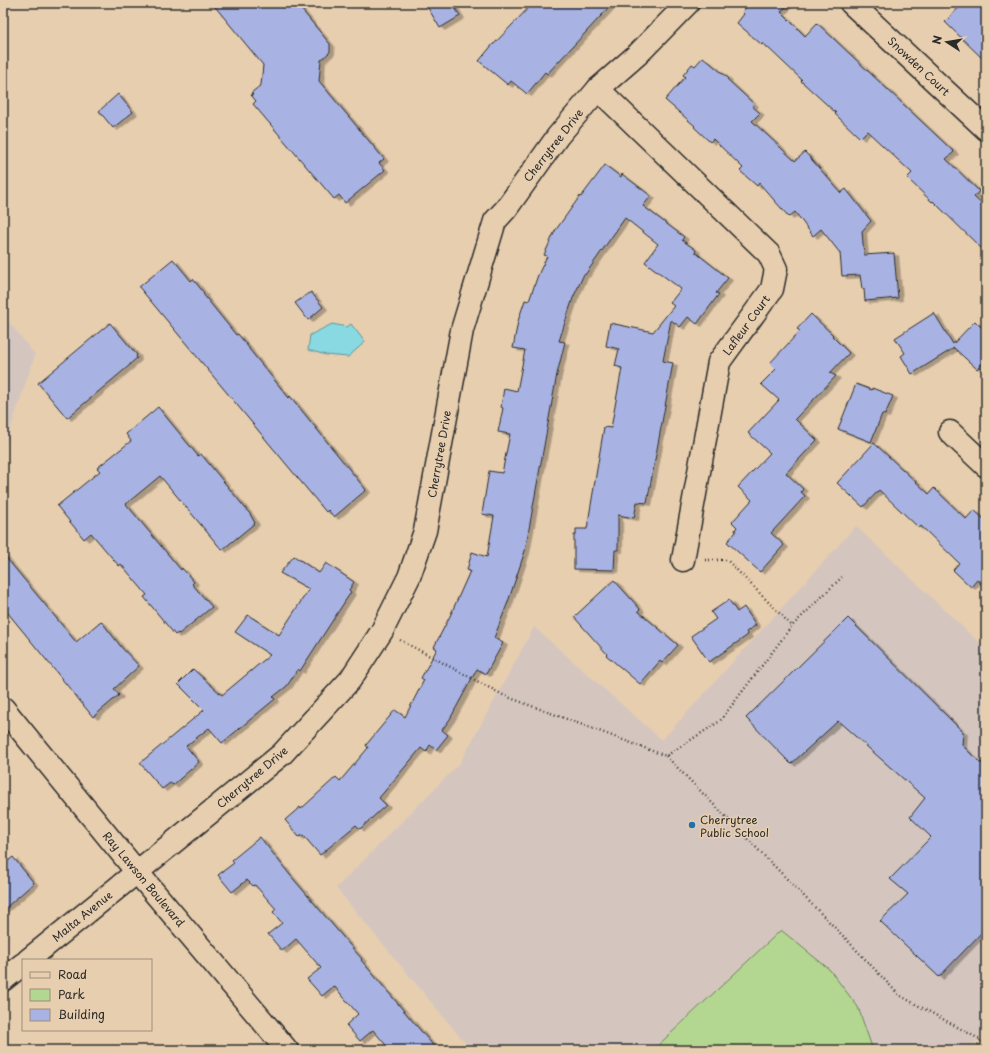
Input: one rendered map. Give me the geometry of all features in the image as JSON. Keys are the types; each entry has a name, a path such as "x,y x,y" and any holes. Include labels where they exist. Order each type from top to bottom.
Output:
{"street":[{"name":"Cherrytree Drive","path":"137,872 282,754 350,680 382,631 409,577 425,531 462,330 495,221 506,209 558,136 598,89 638,54 688,3"},
{"name":"Snowden Court","path":"851,3 986,129"},
{"name":"Lafleur Court","path":"598,89 770,254 776,269 772,289 719,362 682,560"},
{"path":"950,432 986,466"},
{"name":"Ray Lawson Boulevard","path":"3,708 137,872 287,1050"},
{"name":"Malta Avenue","path":"29,959 137,872"},
{"path":"3,980 22,965"}],"path":[{"path":"682,560 727,560 792,626"},
{"path":"666,756 720,721 792,626 842,577"},
{"path":"382,631 505,696 666,756 848,940 899,995 981,1040 975,1050"}],"shaded area":[{"path":"3,314 35,355 3,451"},
{"name":"Cherrytree Public School","path":"856,526 986,649 986,1024 971,1050 471,1050 336,888 460,763 534,627 662,740"}],"green space":[{"path":"781,930 829,969 858,1007 873,1050 653,1050"}],"water":[{"path":"332,324 347,327 351,324 365,342 348,357 326,355 308,350 310,335"}],"building":[{"path":"212,3 296,3 330,44 330,52 321,60 319,81 384,159 379,163 385,170 345,203 339,195 334,199 253,104 256,101 251,93 261,85 263,65"},
{"path":"425,3 452,3 460,16 440,28"},
{"path":"533,3 613,3 547,74 545,72 527,94 511,81 508,85 479,61 493,44"},
{"path":"750,3 789,3 781,12 805,36 817,23 954,152 946,159 979,191 974,197 986,208 986,253 933,201 932,202 907,178 912,173 867,131 860,138 763,43 762,45 737,23 744,14 742,12"},
{"path":"963,3 986,3 986,62 945,22"},
{"path":"703,57 728,78 727,79 754,104 752,106 760,113 752,121 795,161 805,152 841,193 846,189 871,221 862,231 864,255 894,253 898,298 865,301 864,289 862,289 860,275 842,276 840,253 821,229 813,236 795,212 789,217 759,183 757,186 740,171 743,168 713,139 710,142 694,127 695,126 665,100 685,77 683,75 692,64 695,66"},
{"path":"118,94 133,112 113,128 99,111"},
{"path":"605,165 621,177 622,174 651,196 643,206 684,237 682,240 696,250 695,252 728,278 716,293 719,294 697,324 688,317 680,327 671,320 663,361 673,363 647,503 637,502 634,518 618,515 618,550 615,550 614,570 574,569 574,535 576,535 576,529 587,529 604,427 611,428 622,368 615,366 619,349 606,346 610,323 653,332 674,306 670,303 681,289 645,262 658,244 625,218 585,275 584,274 573,298 559,341 565,342 557,374 525,551 494,638 503,643 486,674 477,669 450,719 442,730 448,735 436,750 430,745 426,752 421,748 379,798 386,805 360,829 356,825 320,855 303,835 299,837 285,820 300,807 301,809 336,777 340,781 368,748 366,745 395,710 405,717 424,680 421,678 437,649 434,647 470,571 467,570 472,552 487,557 494,516 482,514 489,471 502,473 510,434 498,432 503,408 501,407 504,388 517,391 525,350 513,348 518,321 525,300 529,301 538,275 547,256 544,255 555,231 580,196 581,197"},
{"path":"173,259 191,281 193,279 204,293 203,294 236,335 238,334 289,398 290,396 366,490 334,517 328,510 326,512 139,287"},
{"path":"311,292 323,307 308,320 295,303"},
{"path":"934,313 953,344 975,321 986,332 986,359 977,369 954,348 912,374 901,356 905,353 895,338"},
{"path":"811,314 849,353 830,373 836,376 795,419 817,440 786,473 803,489 801,492 805,496 771,533 784,545 760,572 727,542 736,532 735,530 737,527 732,522 752,500 738,487 770,453 748,433 779,400 761,384 776,369 770,363 800,331 797,329"},
{"path":"110,323 137,355 137,358 67,418 38,383"},
{"path":"856,384 893,396 885,415 882,414 871,442 838,429"},
{"path":"158,407 198,456 201,454 250,514 255,523 222,550 160,476 126,504 181,570 182,568 194,582 192,584 212,607 179,634 178,633 175,635 144,597 147,595 121,564 119,566 91,533 84,539 57,506 100,471 97,468 131,441 126,434"},
{"path":"874,443 929,494 934,488 966,519 974,510 986,521 986,588 977,580 971,587 953,570 959,563 921,526 919,528 879,490 863,507 837,483"},
{"path":"3,554 76,642 101,621 122,648 139,666 114,689 119,695 93,717 3,607"},
{"path":"294,556 319,573 326,563 354,582 349,590 351,592 300,671 298,669 287,686 273,697 275,699 222,743 209,728 186,746 199,762 173,785 170,783 162,789 140,763 204,710 178,684 193,669 222,695 270,655 235,632 248,615 279,635 309,589 280,573"},
{"path":"614,580 640,609 638,611 678,645 662,663 660,661 640,684 606,655 607,654 574,617"},
{"path":"729,600 737,612 744,607 756,625 746,632 748,635 709,662 691,636 716,619 711,612"},
{"path":"848,618 963,732 962,745 980,763 986,763 986,928 939,977 880,921 908,894 890,879 931,837 910,817 925,798 838,721 791,764 746,718"},
{"path":"260,837 290,875 437,1050 390,1050 373,1030 360,1041 346,1025 358,1014 334,986 322,996 307,979 321,968 296,939 282,951 268,934 282,923 273,912 276,909 255,885 253,886 247,880 232,892 218,875 234,863 232,860"},
{"path":"13,857 34,883 3,910 3,865"}],"place":[{"name":"Cherrytree Public School","path":"692,825"}]}
